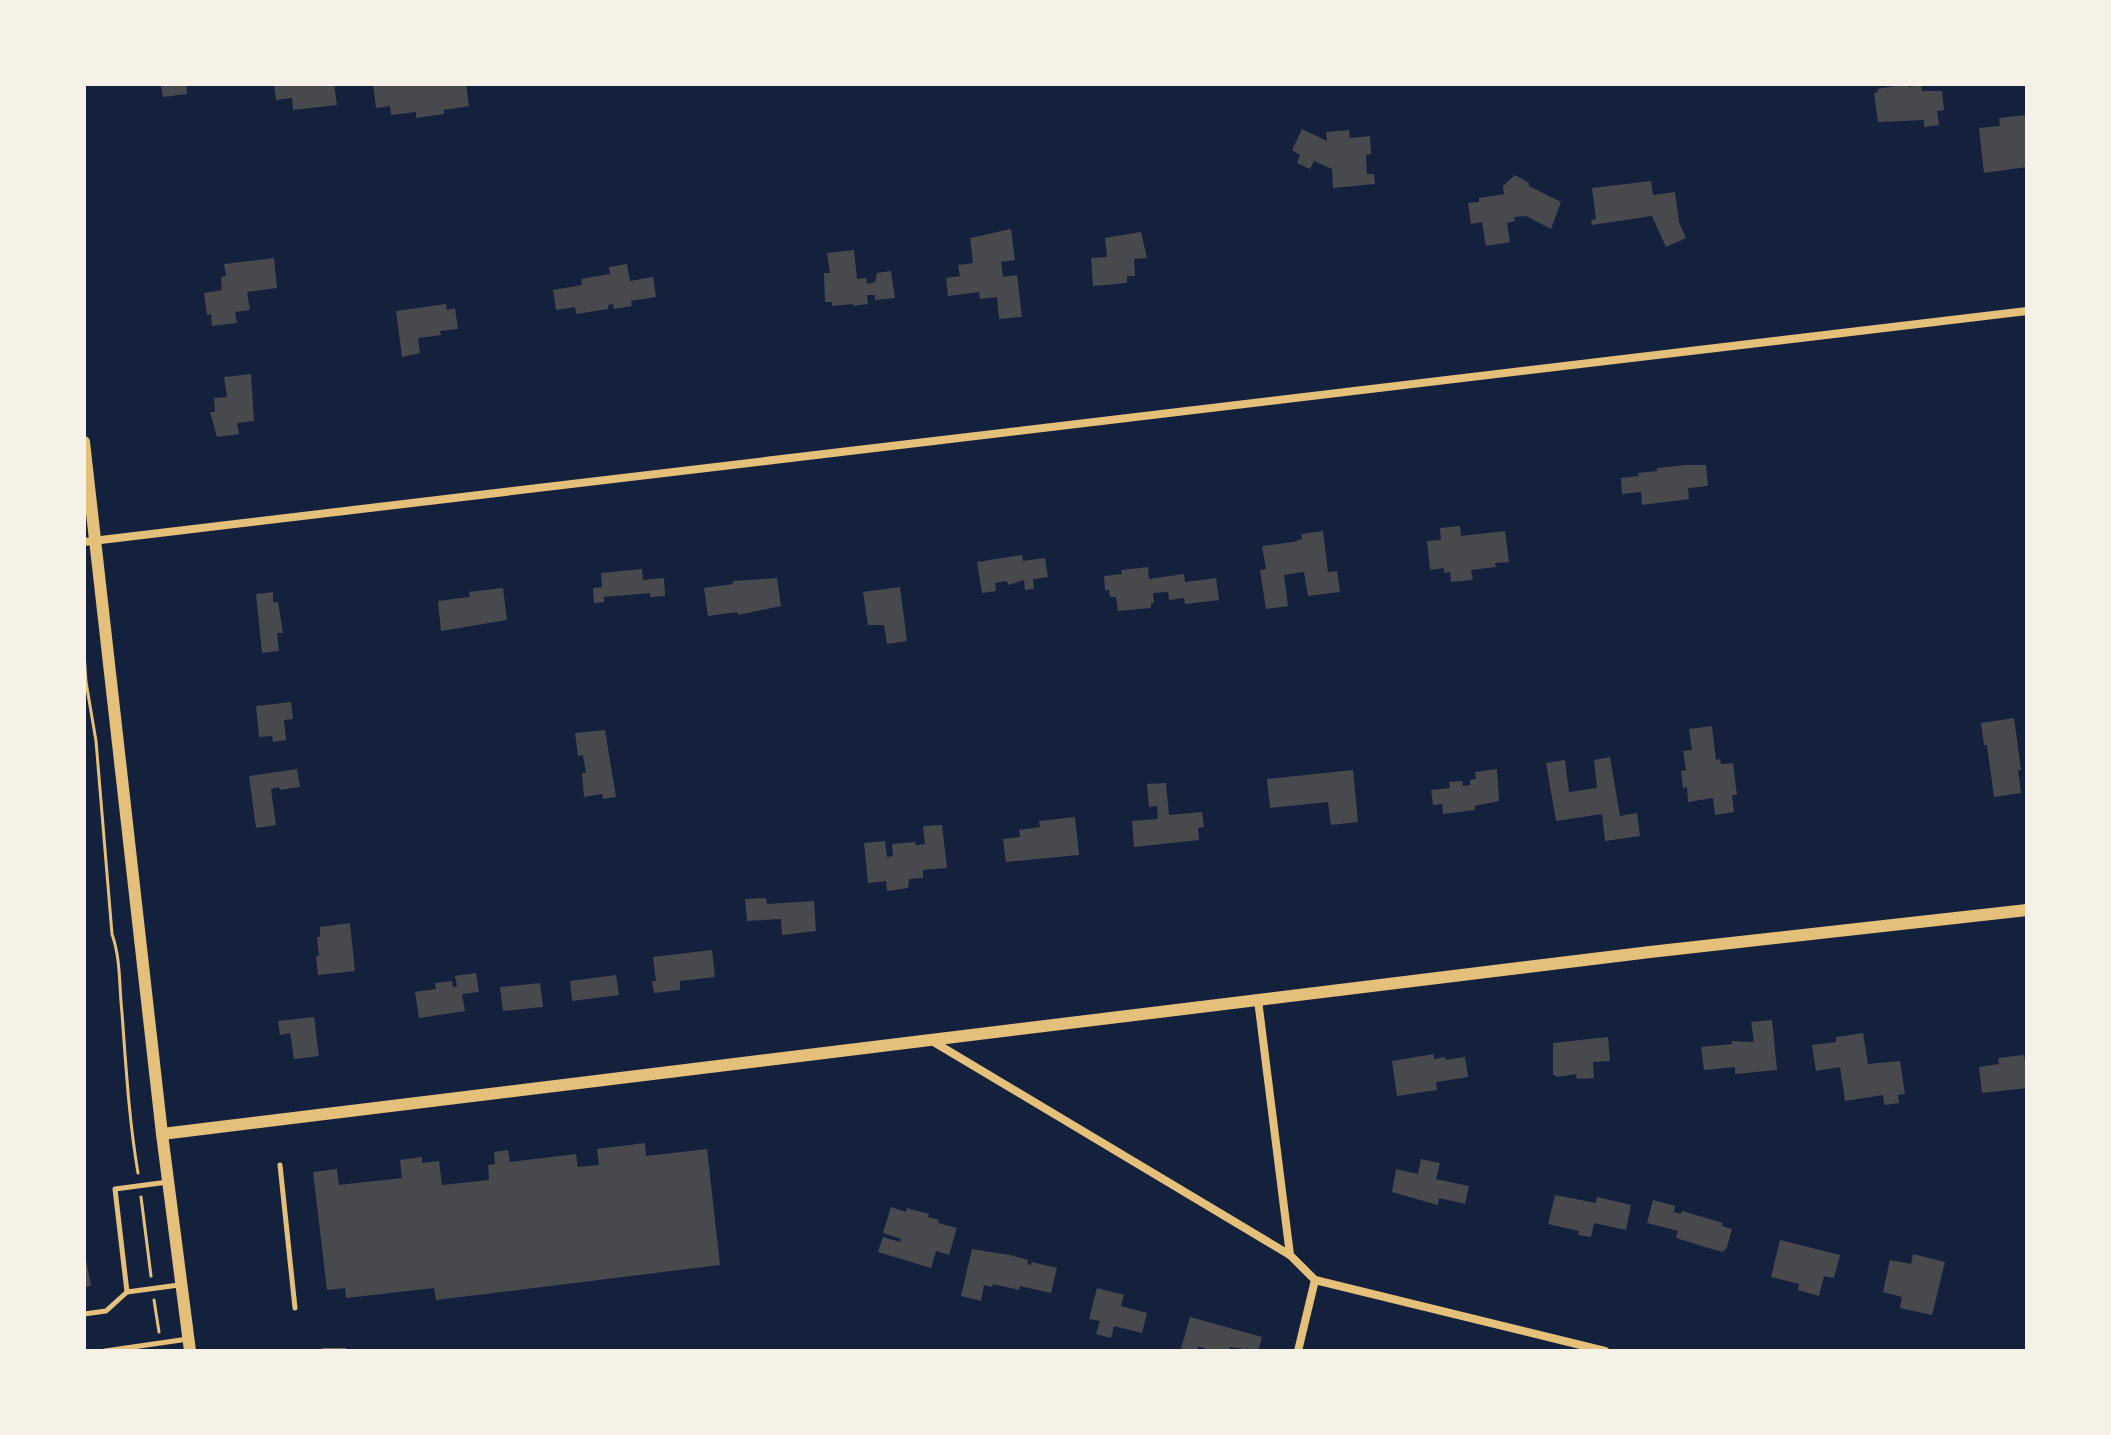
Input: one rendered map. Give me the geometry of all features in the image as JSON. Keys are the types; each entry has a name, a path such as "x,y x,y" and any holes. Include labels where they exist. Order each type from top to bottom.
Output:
{"street":[{"path":"90,542 2027,311"},
{"path":"84,442 90,542 189,1345"},
{"path":"162,1134 2027,910"},
{"path":"1258,1000 1290,1255"},
{"path":"931,1040 1290,1255 1315,1280 1605,1351"},
{"path":"1298,1351 1315,1280"}],"lane":[{"path":"280,1165 295,1308"},
{"path":"127,1292 115,1189 168,1182"},
{"path":"84,1314 106,1311 127,1292 180,1285"},
{"path":"105,1351 160,1343 189,1345"},
{"path":"323,1351 345,1351"}],"path":[{"path":"84,653 96,741 111,920 120,956 132,1137 160,1343"}],"building":[{"path":"161,84 186,84 187,94 163,97"},
{"path":"274,84 334,84 337,105 293,110 292,98 276,100"},
{"path":"373,84 466,84 469,106 416,118 416,112 391,115 390,106 376,108"},
{"path":"1908,84 1909,87 1921,85 1922,91 1942,91 1944,110 1937,111 1939,125 1924,127 1924,120 1878,122 1874,93 1878,92 1877,89"},
{"path":"2026,115 2027,167 1984,173 1979,128 2000,126 1999,118"},
{"path":"1302,129 1327,141 1326,132 1349,130 1350,138 1370,136 1371,154 1366,155 1367,174 1374,174 1375,184 1333,188 1332,169 1314,161 1310,169 1297,163 1300,155 1292,150"},
{"path":"1515,175 1561,202 1551,229 1526,216 1514,217 1515,221 1507,223 1510,242 1486,246 1482,222 1471,224 1468,203 1504,194 1503,186"},
{"path":"1651,181 1653,195 1675,192 1679,222 1686,238 1666,247 1652,216 1592,225 1591,220 1596,219 1592,188"},
{"path":"1011,229 1015,260 1001,262 1003,277 1017,275 1022,317 999,319 997,297 980,299 979,292 948,296 946,278 960,276 958,265 973,263 970,238"},
{"path":"1141,232 1147,258 1134,259 1135,276 1127,276 1127,283 1093,286 1091,258 1107,257 1105,238"},
{"path":"854,250 857,279 866,278 867,284 875,282 877,273 891,271 895,298 875,300 875,295 867,295 868,304 853,306 832,306 832,302 825,302 824,273 830,273 827,253"},
{"path":"274,258 277,288 247,292 250,310 235,312 237,323 212,326 204,293 222,290 221,277 226,276 224,264"},
{"path":"627,264 630,281 653,277 656,297 631,301 632,306 614,309 613,304 608,305 608,309 576,314 575,307 556,310 553,290 582,285 581,279 610,274 609,267"},
{"path":"446,304 447,310 455,308 458,329 418,338 420,353 402,357 396,311"},
{"path":"251,374 254,421 237,423 239,434 217,437 210,412 215,412 214,398 227,397 224,377"},
{"path":"1706,465 1708,486 1688,488 1689,499 1642,505 1641,492 1622,494 1621,478 1657,471 1657,468"},
{"path":"1460,526 1461,536 1505,531 1509,562 1471,570 1473,580 1451,582 1450,572 1444,573 1444,568 1430,570 1427,541 1441,540 1440,528"},
{"path":"1323,531 1328,572 1337,571 1340,592 1308,596 1304,572 1284,575 1288,606 1266,609 1260,570 1266,569 1262,546 1294,542 1302,539 1301,534"},
{"path":"1022,555 1023,561 1045,558 1048,577 1033,579 1034,589 1025,590 1024,580 1008,585 1007,581 995,583 996,591 982,593 977,562"},
{"path":"1148,567 1149,579 1184,574 1185,582 1216,578 1219,600 1185,604 1184,598 1169,600 1168,592 1153,593 1151,608 1118,611 1116,597 1110,597 1109,590 1105,590 1104,576 1122,574 1121,570"},
{"path":"642,569 643,580 664,578 665,596 650,597 650,593 604,597 604,602 594,603 593,588 602,587 601,573"},
{"path":"777,578 781,606 738,615 737,612 708,616 704,588 733,584 733,581"},
{"path":"900,587 907,641 887,644 884,625 868,625 863,592"},
{"path":"503,588 507,620 441,631 438,601 470,597 469,592"},
{"path":"273,592 273,602 278,602 283,633 277,633 279,651 262,653 256,594"},
{"path":"291,702 293,719 284,720 286,740 273,742 272,736 259,737 256,706"},
{"path":"2014,718 2021,793 1994,797 1981,723"},
{"path":"1712,726 1716,760 1720,759 1721,764 1733,763 1737,795 1732,795 1734,812 1715,815 1713,798 1688,802 1681,771 1686,770 1683,751 1692,750 1689,729"},
{"path":"605,730 616,797 603,799 602,794 584,797 582,773 586,773 583,755 578,756 575,733"},
{"path":"1610,757 1620,816 1637,813 1640,836 1605,841 1602,814 1556,821 1546,763 1565,760 1569,792 1597,788 1594,760"},
{"path":"297,769 300,787 271,789 276,825 256,828 249,776"},
{"path":"1497,769 1499,801 1475,806 1475,810 1443,814 1442,804 1433,805 1431,790 1450,788 1449,782 1462,781 1463,786 1470,785 1470,780 1476,779 1475,772"},
{"path":"1353,770 1358,822 1331,825 1328,802 1270,808 1267,779"},
{"path":"1166,783 1169,815 1202,812 1204,827 1198,828 1199,840 1134,847 1132,821 1158,819 1157,806 1149,807 1147,784"},
{"path":"1075,817 1079,855 1006,862 1003,839 1020,837 1019,830 1040,827 1039,821"},
{"path":"942,825 947,868 923,870 923,878 909,879 908,888 887,891 886,881 868,883 864,843 885,841 887,857 893,856 892,844 925,844 923,826"},
{"path":"766,898 767,904 814,901 816,931 782,935 781,919 747,921 745,899"},
{"path":"350,923 355,971 318,975 316,956 319,956 317,937 320,937 320,927"},
{"path":"712,950 715,977 680,981 680,990 654,993 653,957"},
{"path":"476,973 479,992 462,994 465,1011 419,1018 415,992 436,989 435,983 452,981 453,987 457,986 455,976"},
{"path":"616,975 619,995 572,1001 570,981"},
{"path":"540,983 543,1007 503,1011 500,987"},
{"path":"314,1017 319,1056 294,1059 290,1033 280,1035 278,1021"},
{"path":"1772,1020 1777,1070 1735,1074 1735,1067 1704,1070 1701,1047 1732,1044 1732,1041 1754,1042 1751,1022"},
{"path":"1863,1033 1868,1064 1900,1061 1905,1094 1898,1095 1899,1103 1884,1105 1883,1095 1845,1101 1840,1067 1816,1071 1812,1045 1836,1042 1836,1037"},
{"path":"1608,1037 1610,1061 1593,1062 1594,1078 1577,1079 1576,1074 1553,1075 1553,1043"},
{"path":"1434,1054 1434,1059 1465,1057 1468,1077 1436,1082 1437,1090 1397,1096 1392,1061"},
{"path":"2024,1055 2027,1060 2027,1088 1982,1093 1979,1067 1999,1064 1998,1058"},
{"path":"645,1143 646,1156 707,1149 720,1265 436,1300 434,1288 346,1298 345,1288 327,1290 313,1172 337,1169 339,1185 402,1178 400,1160 422,1157 422,1163 439,1161 442,1185 489,1180 488,1165 495,1164 494,1152 508,1150 510,1162 576,1154 578,1167 599,1165 597,1149"},
{"path":"1421,1159 1440,1163 1436,1179 1469,1186 1465,1204 1439,1198 1438,1205 1392,1192 1396,1169 1418,1174"},
{"path":"1555,1195 1596,1203 1597,1197 1631,1205 1626,1230 1594,1223 1591,1237 1548,1224"},
{"path":"1653,1200 1675,1206 1674,1212 1681,1214 1682,1211 1723,1223 1722,1226 1732,1229 1727,1247 1723,1252 1705,1247 1676,1238 1678,1231 1647,1223"},
{"path":"891,1207 929,1214 928,1217 939,1220 938,1223 957,1228 949,1255 936,1251 931,1268 878,1252 883,1237 900,1242 901,1239 883,1233"},
{"path":"1780,1240 1840,1255 1834,1278 1824,1276 1819,1296 1798,1290 1799,1284 1771,1277"},
{"path":"84,1249 91,1286 84,1287"},
{"path":"972,1249 1010,1255 1028,1260 1027,1264 1031,1265 1032,1262 1057,1268 1051,1293 993,1284 992,1287 984,1285 981,1301 961,1296"},
{"path":"1913,1254 1945,1262 1932,1315 1900,1308 1902,1297 1883,1292 1890,1260 1911,1264"},
{"path":"1097,1288 1124,1295 1121,1306 1147,1313 1142,1333 1114,1326 1111,1338 1096,1334 1100,1321 1089,1319"},
{"path":"1190,1317 1262,1337 1258,1351 1230,1347 1229,1351 1213,1351 1198,1346 1197,1351 1181,1349"}]}
